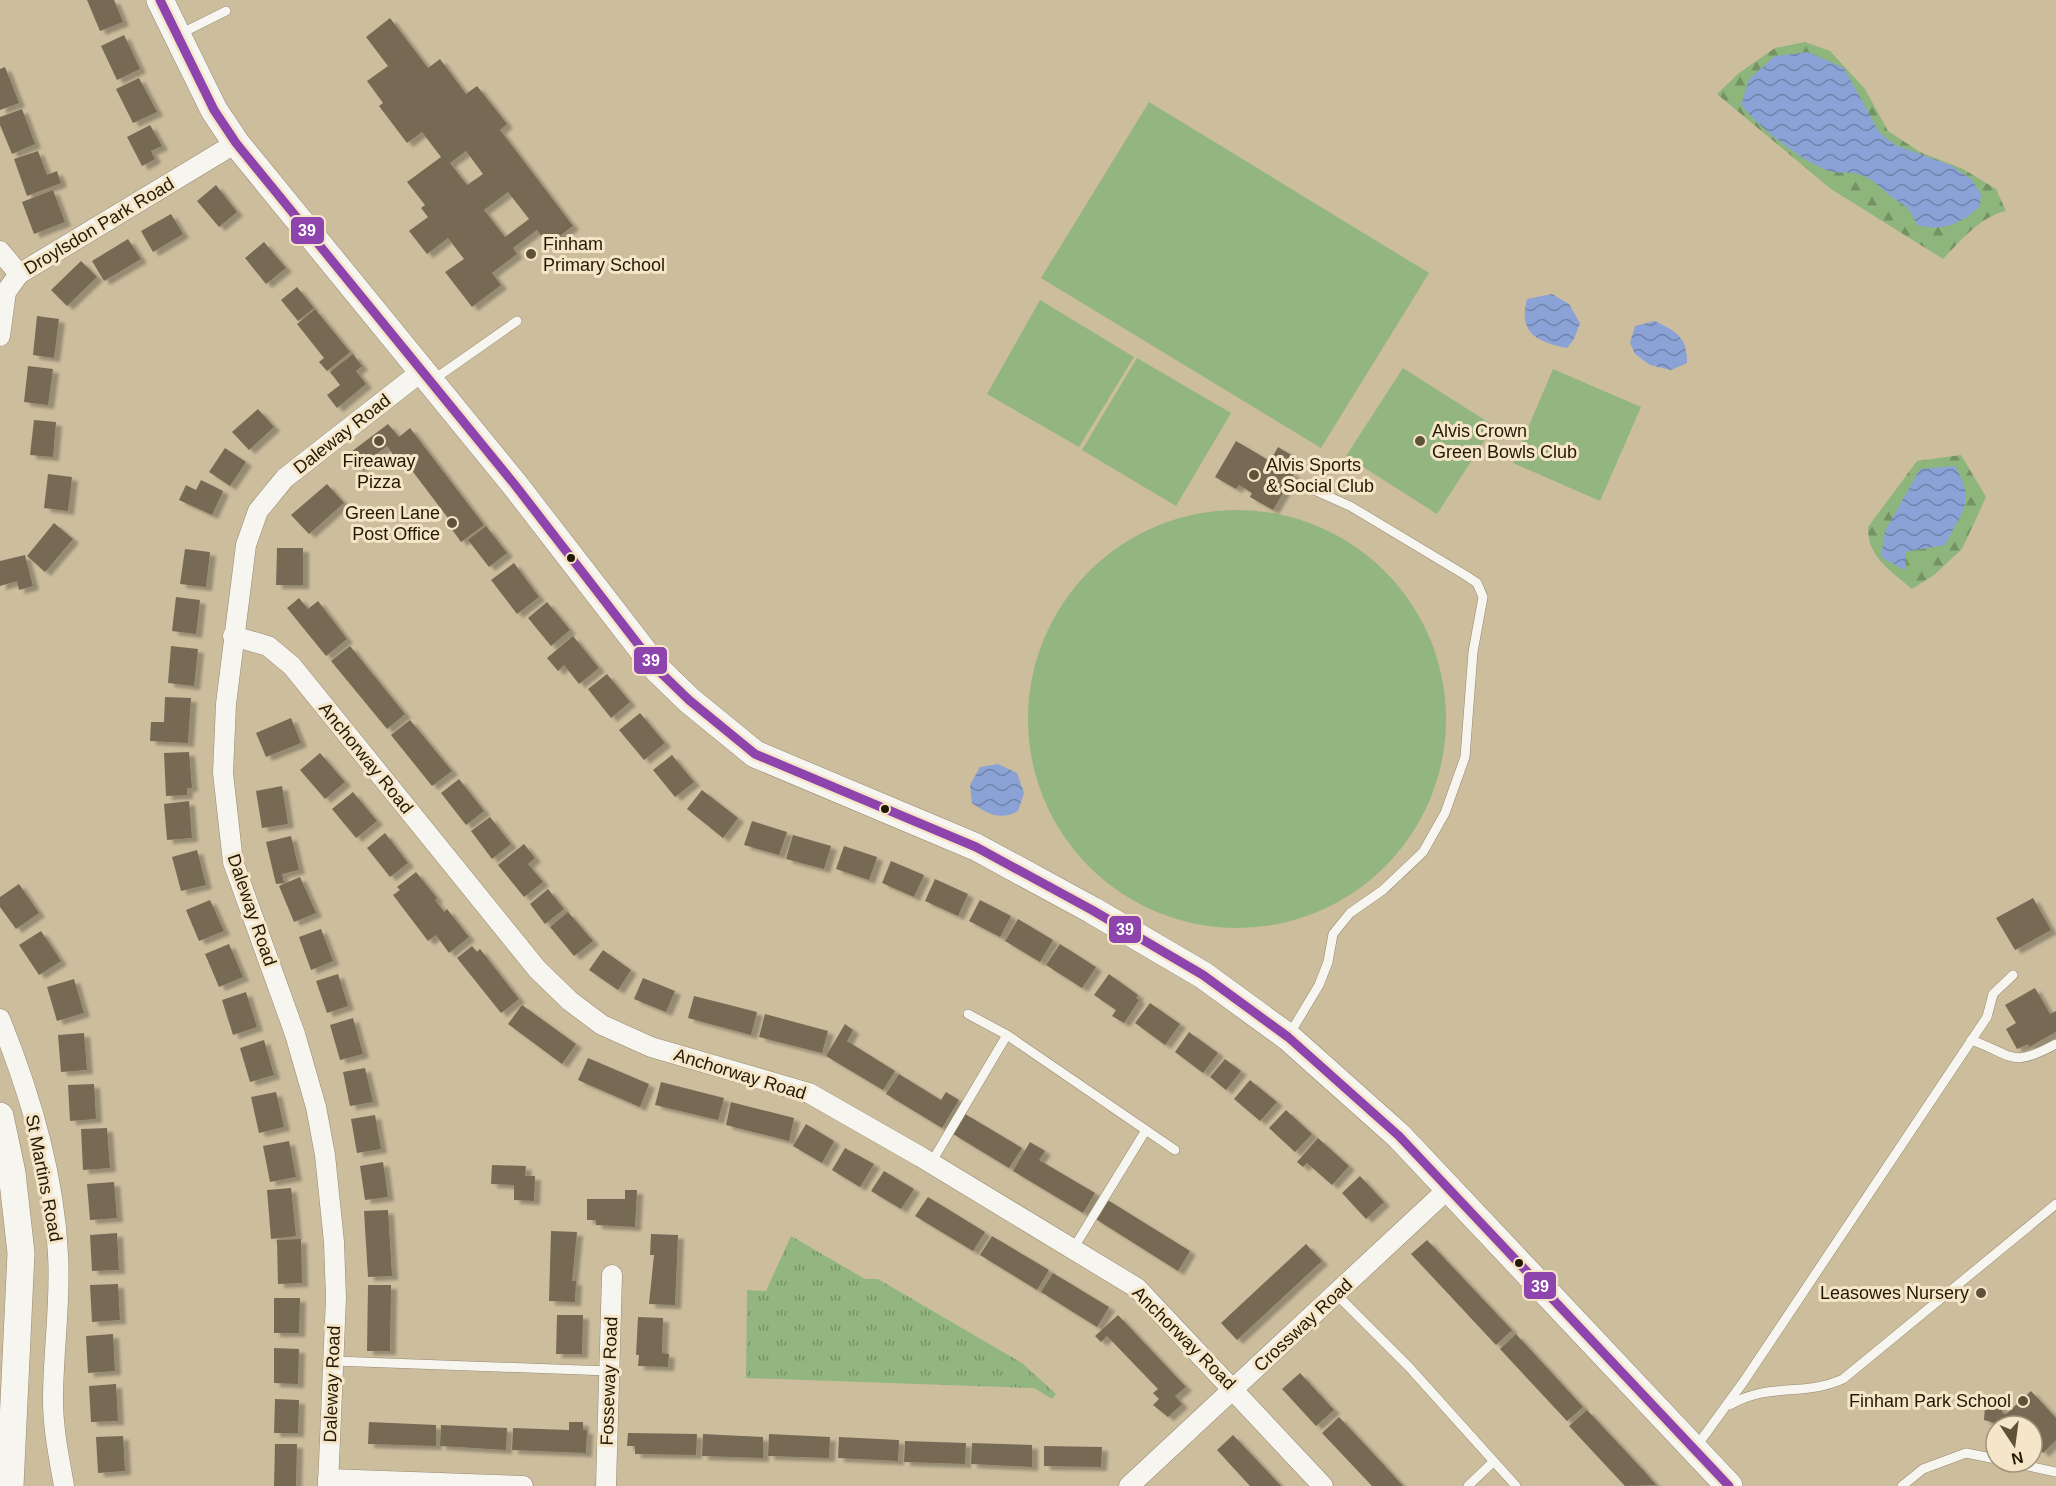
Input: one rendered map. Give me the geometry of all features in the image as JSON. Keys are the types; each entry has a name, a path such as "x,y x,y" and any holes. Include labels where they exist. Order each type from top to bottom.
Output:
{"street":[{"path":"160,0 214,110 236,143 426,377 658,670 720,728 755,754 976,847 1092,910 1203,975 1287,1037 1399,1136 1729,1486"},
{"name":"Droylsdon Park Road","path":"0,336 2,300 9,286 19,274 236,143"},
{"path":"0,251 19,274"},
{"name":"Daleway Road","path":"328,1482 334,1361 334,1242 325,1155 316,1107 285,1004 238,879 228,838 223,748 233,636 249,532 266,499 285,478 426,377"},
{"name":"Anchorway Road","path":"233,636 268,646 292,666 537,969 585,1013 610,1029 651,1047 809,1093 931,1163 1137,1288 1323,1486"},
{"name":"St Martins Road","path":"0,1019 31,1109 53,1205 58,1253 59,1314 53,1400 55,1433 64,1486"},
{"name":"St Martins Road","path":"0,1116 12,1173 21,1253 10,1486"},
{"name":"Crossway Road","path":"1129,1486 1449,1188"},
{"name":"Fosseway Road","path":"606,1486 612,1275"},
{"path":"328,1482 523,1486"}],"lane":[{"path":"176,36 226,11"},
{"path":"426,377 517,321"},
{"path":"1287,1037 1319,985 1328,962 1333,934 1350,913 1383,890 1423,852 1445,813 1465,757 1473,652 1483,597 1477,583 1465,574 1350,506 1305,486"},
{"path":"1694,1449 1726,1408 1987,1017 1993,994 2013,975"},
{"path":"968,1014 1007,1035 1175,1150"},
{"path":"931,1163 1007,1035"},
{"path":"1971,1040 2008,1058 2022,1059 2056,1044"},
{"path":"1073,1249 1146,1130"},
{"path":"1726,1408 1747,1395 1763,1391 1826,1387 1843,1379 2056,1204"},
{"path":"1336,1294 1409,1367 1515,1486"},
{"path":"334,1361 609,1371"},
{"path":"1902,1486 1923,1469 1966,1454 1984,1457"},
{"path":"1468,1486 1493,1462"}],"green space":[{"path":"1805,42 1830,51 1865,89 1888,131 1920,152 1963,169 1996,189 2006,211 1980,224 1943,259 1831,189 1717,94 1739,73 1775,48"},
{"path":"1149,102 1429,273 1321,448 1041,278"},
{"path":"1040,300 1134,357 1079,447 987,394"},
{"path":"1137,358 1231,413 1176,506 1082,450"},
{"name":"Alvis Crown Green Bowls Club","path":"1403,368 1494,426 1437,514 1346,456"},
{"path":"1553,369 1641,407 1600,501 1513,463"},
{"path":"1961,455 1986,497 1962,549 1934,575 1912,589 1876,555 1871,547 1868,527 1917,461"},
{"path":"1237,510 1278,514 1317,526 1353,545 1385,571 1411,603 1430,639 1442,678 1446,719 1442,760 1430,799 1411,835 1385,867 1353,893 1317,912 1278,924 1237,928 1196,924 1157,912 1121,893 1089,867 1063,835 1044,799 1032,760 1028,719 1032,678 1044,639 1063,603 1089,571 1121,545 1157,526 1196,514"},
{"path":"791,1236 865,1279 878,1279 1022,1363 1056,1394 1052,1399 1034,1388 746,1378 747,1290 766,1291"}],"water":[{"path":"1808,52 1844,68 1879,132 1895,145 1950,165 1971,179 1981,194 1980,206 1966,218 1951,225 1935,228 1917,225 1908,208 1870,179 1854,173 1832,172 1806,160 1759,123 1741,105 1749,79 1775,56"},
{"path":"1552,294 1569,304 1580,323 1574,339 1567,348 1539,339 1532,334 1525,320 1527,299"},
{"path":"1655,321 1675,332 1683,341 1687,363 1671,370 1650,365 1635,354 1630,343 1635,326"},
{"path":"1955,466 1965,489 1966,498 1961,515 1945,545 1905,552 1906,571 1881,557 1885,531 1920,469"},
{"path":"998,764 1017,773 1024,793 1018,811 1006,816 994,815 972,803 970,785 980,767"}],"building":[{"path":"87,0 114,0 123,22 100,31"},
{"path":"390,18 428,68 440,59 466,94 477,86 507,124 500,130 573,226 548,245 537,230 513,248 517,254 492,273 501,285 472,307 445,272 464,259 448,238 427,254 409,231 428,217 421,208 425,205 407,182 441,157 422,132 407,143 379,106 383,103 367,81 388,66 366,37","holes":["466,151 483,174 467,185 450,163","508,192 529,219 505,237 484,210"]},
{"path":"124,35 140,69 117,80 101,46"},
{"path":"5,67 19,103 0,110 0,69"},
{"path":"139,78 157,112 133,123 116,89"},
{"path":"22,109 35,144 12,154 0,125 0,117"},
{"path":"150,125 162,146 151,151 155,159 142,166 127,137"},
{"path":"38,151 47,175 57,171 61,183 27,196 14,159"},
{"path":"216,185 237,212 219,227 197,201"},
{"path":"53,190 65,222 34,234 22,202"},
{"path":"171,214 183,234 153,252 141,231"},
{"path":"128,239 141,259 104,281 92,261"},
{"path":"264,242 286,268 266,284 245,258"},
{"path":"81,261 97,277 67,306 51,290"},
{"path":"297,287 314,308 298,321 281,300"},
{"path":"315,309 350,352 327,371 319,362 324,358 297,324"},
{"path":"37,316 59,319 54,358 33,355"},
{"path":"353,354 362,366 356,371 366,384 337,408 327,395 340,385 330,372"},
{"path":"28,366 53,369 48,405 24,402"},
{"path":"258,409 274,427 249,450 232,432"},
{"path":"34,420 56,422 53,457 30,455"},
{"path":"388,424 399,437 410,428 484,525 461,542 448,524 451,522 404,460 399,463 387,446 358,469 347,455"},
{"name":"Alvis Sports & Social Club","path":"1236,441 1270,461 1278,447 1293,456 1285,469 1294,474 1273,510 1250,497 1252,493 1239,485 1236,489 1215,477"},
{"path":"225,448 246,462 230,486 209,472"},
{"path":"48,474 72,477 68,511 44,508"},
{"path":"201,480 223,491 212,515 179,500 186,485 196,490"},
{"path":"327,484 344,503 309,534 291,515"},
{"path":"54,523 73,539 45,572 27,556"},
{"path":"486,526 507,553 489,567 468,540"},
{"path":"277,548 303,548 303,585 276,585"},
{"path":"185,549 210,552 206,587 180,584"},
{"path":"25,555 33,586 19,590 17,581 0,586 0,561"},
{"path":"514,563 539,597 517,614 491,580"},
{"path":"176,597 200,600 196,634 172,631"},
{"path":"299,598 308,609 318,601 347,639 326,656 287,608"},
{"path":"547,602 570,630 551,646 528,618"},
{"path":"573,636 599,668 579,684 564,665 558,671 547,658"},
{"path":"171,646 198,649 194,686 168,683"},
{"path":"350,646 405,714 387,729 331,661"},
{"path":"607,674 630,702 611,718 588,689"},
{"path":"165,697 191,698 188,743 150,741 151,722 164,722"},
{"path":"640,713 665,743 644,760 619,730"},
{"path":"291,718 301,743 266,757 256,733"},
{"path":"410,720 452,771 432,786 391,735"},
{"path":"189,752 192,788 187,788 187,795 166,796 164,753"},
{"path":"320,753 345,782 325,799 300,770"},
{"path":"672,755 694,782 675,797 653,770"},
{"path":"459,779 484,811 466,825 441,793"},
{"path":"282,786 288,824 262,828 256,791"},
{"path":"702,790 738,818 723,838 687,809"},
{"path":"353,792 377,821 356,838 332,809"},
{"path":"189,801 192,838 167,840 164,804"},
{"path":"490,817 511,844 492,859 471,831"},
{"path":"752,821 787,832 779,855 744,845"},
{"path":"385,833 408,863 390,877 367,848"},
{"path":"793,835 831,846 824,869 786,859"},
{"path":"291,836 299,870 282,874 284,883 276,884 266,842"},
{"path":"524,844 535,858 528,864 543,882 524,897 498,865"},
{"path":"844,846 877,857 869,880 836,869"},
{"path":"197,850 206,885 181,891 172,857"},
{"path":"891,861 924,875 914,897 882,883"},
{"path":"416,872 437,898 435,900 444,912 447,909 469,937 449,953 436,935 428,941 393,895 400,890 397,887"},
{"path":"300,877 316,913 294,922 279,886"},
{"path":"935,879 968,894 958,916 925,901"},
{"path":"19,884 39,913 16,929 0,907 0,897"},
{"path":"548,889 564,909 545,924 530,904"},
{"path":"2033,898 2051,930 2015,950 1996,918"},
{"path":"210,900 224,931 199,941 186,910"},
{"path":"980,900 1011,916 1000,937 969,921"},
{"path":"568,912 593,941 574,956 550,927"},
{"path":"1018,919 1053,940 1040,962 1005,941"},
{"path":"321,929 333,961 311,970 299,937"},
{"path":"41,931 61,961 39,975 19,945"},
{"path":"229,944 243,977 219,987 205,954"},
{"path":"1060,944 1096,967 1082,988 1046,965"},
{"path":"472,946 477,952 480,949 519,999 501,1013 457,958"},
{"path":"603,950 631,970 618,990 589,970"},
{"path":"338,974 348,1006 327,1013 316,981"},
{"path":"1109,974 1138,995 1136,998 1139,1000 1124,1023 1112,1016 1116,1010 1094,995"},
{"path":"643,978 675,991 666,1012 634,999"},
{"path":"74,979 84,1013 57,1021 47,987"},
{"path":"2035,988 2050,1014 2056,1011 2056,1032 2029,1047 2028,1044 2017,1049 2006,1029 2016,1023 2005,1005"},
{"path":"246,992 257,1027 233,1035 222,1000"},
{"path":"694,996 757,1012 751,1035 688,1018"},
{"path":"1150,1003 1180,1024 1165,1045 1135,1023"},
{"path":"522,1005 576,1044 562,1064 508,1024"},
{"path":"765,1014 828,1031 822,1053 759,1037"},
{"path":"353,1018 363,1054 340,1060 330,1025"},
{"path":"845,1024 853,1030 847,1041 895,1071 883,1090 826,1056"},
{"path":"1189,1032 1218,1053 1203,1073 1175,1052"},
{"path":"84,1033 87,1070 61,1072 58,1035"},
{"path":"264,1040 274,1075 250,1082 240,1048"},
{"path":"588,1058 649,1084 640,1107 578,1080"},
{"path":"1225,1059 1241,1071 1226,1090 1210,1077"},
{"path":"365,1068 373,1102 350,1106 343,1072"},
{"path":"899,1074 941,1100 946,1092 959,1100 942,1128 886,1094"},
{"path":"1250,1080 1277,1102 1260,1121 1234,1099"},
{"path":"661,1082 724,1098 718,1120 655,1105"},
{"path":"94,1084 96,1119 70,1121 68,1085"},
{"path":"276,1092 284,1127 259,1133 251,1097"},
{"path":"731,1102 794,1118 789,1141 726,1125"},
{"path":"1286,1110 1312,1134 1295,1152 1269,1128"},
{"path":"965,1114 1022,1148 1009,1168 953,1134"},
{"path":"375,1115 381,1149 357,1153 351,1119"},
{"path":"806,1124 834,1141 822,1163 793,1146"},
{"path":"107,1128 110,1168 83,1170 81,1129"},
{"path":"1318,1138 1349,1166 1332,1185 1307,1163 1303,1167 1297,1162"},
{"path":"289,1141 296,1177 270,1182 263,1146"},
{"path":"1030,1142 1045,1151 1039,1160 1095,1193 1083,1213 1013,1171"},
{"path":"845,1148 874,1164 860,1187 832,1170"},
{"path":"383,1162 388,1197 365,1200 360,1166"},
{"path":"492,1165 526,1166 525,1176 535,1176 534,1201 514,1200 514,1185 491,1184"},
{"path":"884,1171 914,1189 901,1209 871,1191"},
{"path":"1360,1176 1384,1202 1366,1219 1342,1193"},
{"path":"114,1182 117,1218 90,1220 87,1184"},
{"path":"291,1188 296,1236 271,1239 267,1190"},
{"path":"625,1190 637,1190 635,1227 596,1225 596,1220 587,1220 587,1199 625,1199"},
{"path":"928,1197 985,1232 973,1251 915,1216"},
{"path":"1106,1199 1190,1251 1178,1271 1094,1218"},
{"path":"388,1210 392,1276 368,1277 364,1211"},
{"path":"551,1231 577,1232 572,1281 576,1281 575,1302 549,1301"},
{"path":"117,1233 119,1270 92,1271 90,1235"},
{"path":"651,1234 678,1235 675,1305 649,1304 654,1255 650,1255"},
{"path":"992,1236 1049,1270 1037,1290 980,1255"},
{"path":"301,1239 302,1283 278,1284 277,1240"},
{"path":"1427,1240 1512,1330 1496,1345 1411,1254"},
{"path":"1306,1244 1322,1261 1237,1340 1221,1323"},
{"path":"1053,1273 1109,1307 1097,1327 1041,1292"},
{"path":"118,1284 120,1320 92,1322 90,1285"},
{"path":"368,1285 391,1285 390,1351 367,1351"},
{"path":"274,1298 300,1298 299,1333 274,1333"},
{"path":"557,1315 583,1315 582,1354 556,1354"},
{"path":"1118,1315 1186,1387 1175,1396 1182,1404 1168,1417 1153,1405 1159,1399 1153,1393 1158,1389 1107,1336 1101,1342 1095,1336"},
{"path":"638,1317 663,1318 662,1353 669,1354 668,1367 638,1366 639,1355 636,1355"},
{"path":"113,1334 115,1371 88,1373 86,1336"},
{"path":"1516,1334 1583,1407 1567,1421 1500,1349"},
{"path":"274,1348 299,1349 298,1384 274,1383"},
{"path":"1300,1373 1334,1410 1316,1426 1282,1389"},
{"path":"116,1384 118,1421 91,1422 89,1386"},
{"path":"2031,1391 2056,1418 2056,1440 2044,1452 2044,1414 2006,1414"},
{"path":"275,1399 299,1400 298,1433 274,1433"},
{"path":"1985,1406 2001,1406 2003,1414 1984,1414"},
{"path":"1587,1410 1656,1485 1625,1486 1569,1426"},
{"path":"1339,1417 1403,1486 1372,1486 1322,1433"},
{"path":"369,1422 436,1425 436,1446 368,1444"},
{"path":"569,1422 583,1422 583,1430 587,1430 586,1453 512,1450 513,1428 569,1430"},
{"path":"441,1425 507,1428 506,1450 440,1446"},
{"path":"628,1433 697,1434 696,1455 635,1454 635,1446 627,1446"},
{"path":"703,1434 763,1437 763,1458 702,1456"},
{"path":"769,1434 830,1437 829,1458 768,1456"},
{"path":"1233,1435 1281,1486 1250,1486 1217,1450"},
{"path":"123,1436 125,1471 98,1473 96,1437"},
{"path":"839,1437 899,1440 898,1461 838,1458"},
{"path":"905,1441 966,1443 965,1464 904,1462"},
{"path":"972,1443 1032,1445 1032,1467 971,1464"},
{"path":"275,1444 297,1444 296,1486 274,1486"},
{"path":"1044,1446 1102,1447 1101,1467 1044,1466"}],"transit line":[{"name":"39","path":"160,0 214,110 236,143 515,485 658,670 689,700 755,754 976,847 1092,910 1203,975 1288,1037 1399,1136 1729,1486"}],"place":[{"name":"Finham Primary School","path":"531,254"},
{"name":"Fireaway Pizza","path":"379,441"},
{"name":"Alvis Crown Green Bowls Club","path":"1420,441"},
{"name":"Alvis Sports & Social Club","path":"1254,475"},
{"name":"Green Lane Post Office","path":"452,523"},
{"name":"Leasowes Nursery","path":"1981,1293"},
{"name":"Finham Park School","path":"2023,1401"}]}
